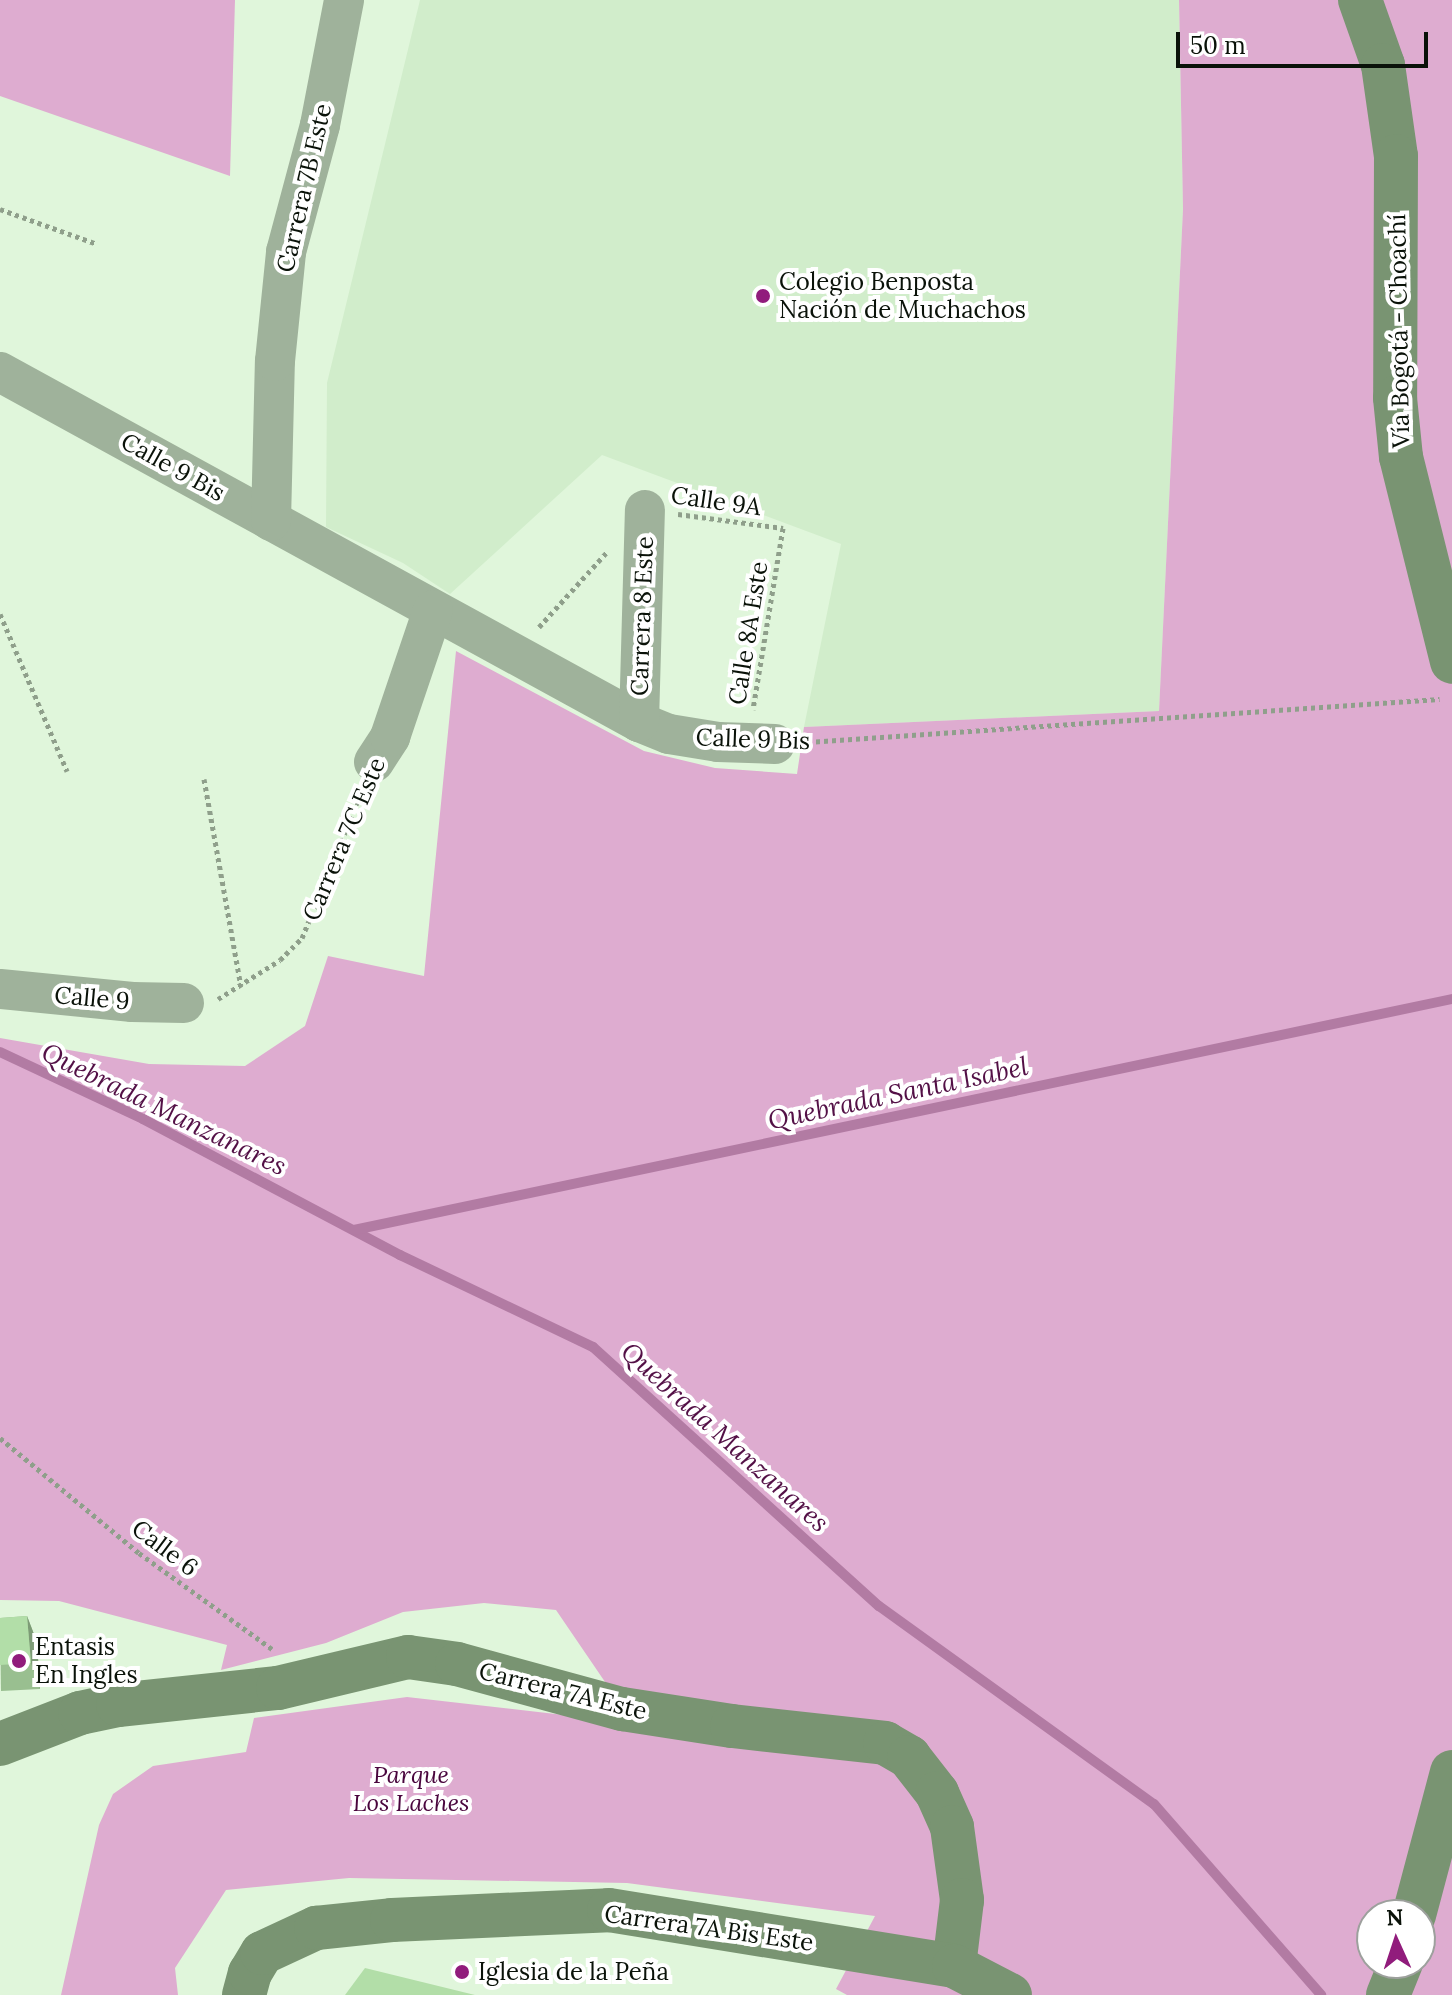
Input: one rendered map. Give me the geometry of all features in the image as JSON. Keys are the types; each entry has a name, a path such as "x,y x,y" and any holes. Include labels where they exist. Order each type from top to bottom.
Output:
{"street":[{"name":"Carrera 7B Este","path":"271,521 275,361 286,252 320,125 344,0"},
{"name":"Vía Bogotá - Choachí","path":"1360,0 1383,65 1396,156 1395,398 1401,457 1452,662"},
{"name":"Calle 9 Bis","path":"0,372 639,722 669,734 761,744"},
{"name":"Carrera 8 Este","path":"639,722 645,510"},
{"name":"Carrera 7C Este","path":"374,762 390,737 433,610"},
{"name":"Calle 9","path":"0,989 132,1002 184,1003"},
{"name":"Carrera 7A Este","path":"0,1744 56,1720 118,1705 278,1688 408,1657 457,1664 622,1709 732,1726 885,1743 909,1757 937,1793 952,1827 962,1900 954,1966"},
{"path":"1418,1899 1452,1772"},
{"name":"Carrera 7A Bis Este","path":"244,1995 250,1973 262,1953 316,1928 392,1920 609,1910 954,1966 1010,1995"}],"path":[{"path":"0,209 97,244"},
{"path":"514,655 645,510"},
{"name":"Calle 9A","path":"645,510 783,528"},
{"name":"Calle 8A Este","path":"761,744 783,528"},
{"path":"0,614 67,771"},
{"name":"Calle 9 Bis","path":"761,744 1452,698"},
{"name":"Carrera 7C Este","path":"184,1003 223,998 280,960 302,938 374,762"},
{"path":"204,779 241,986"},
{"name":"Calle 6","path":"0,1438 139,1553 315,1679"}],"shaded area":[{"name":"Colegio Benposta Nación de Muchachos","path":"420,0 1179,0 1183,209 1159,711 804,727 841,544 602,455 450,594 403,563 326,527 327,383"}],"green space":[{"path":"0,0 235,0 230,176 0,96"},
{"name":"Parque Los Laches","path":"1179,0 1452,0 1452,1995 847,1995 836,1989 875,1916 627,1883 349,1878 226,1890 175,1968 178,1995 61,1995 99,1825 113,1794 153,1766 246,1752 254,1718 407,1697 633,1723 556,1610 484,1603 403,1612 326,1643 221,1670 227,1645 59,1601 0,1600 0,1038 149,1064 245,1066 305,1026 328,956 424,976 456,651 644,751 715,768 797,774 804,727 1159,711 1183,209"}],"building":[{"path":"27,1616 31,1663 0,1665 0,1618"},
{"path":"365,1968 475,1995 345,1995"}],"waterway":[{"name":"Quebrada Santa Isabel","path":"354,1230 1452,999"},
{"name":"Quebrada Manzanares","path":"0,1052 143,1119 400,1255 593,1347 879,1606 1154,1804 1321,1995"}],"place":[{"name":"Colegio Benposta Nación de Muchachos","path":"763,296"},
{"name":"Entasis En Ingles","path":"19,1661"},
{"name":"Iglesia de la Peña","path":"462,1972"}]}
